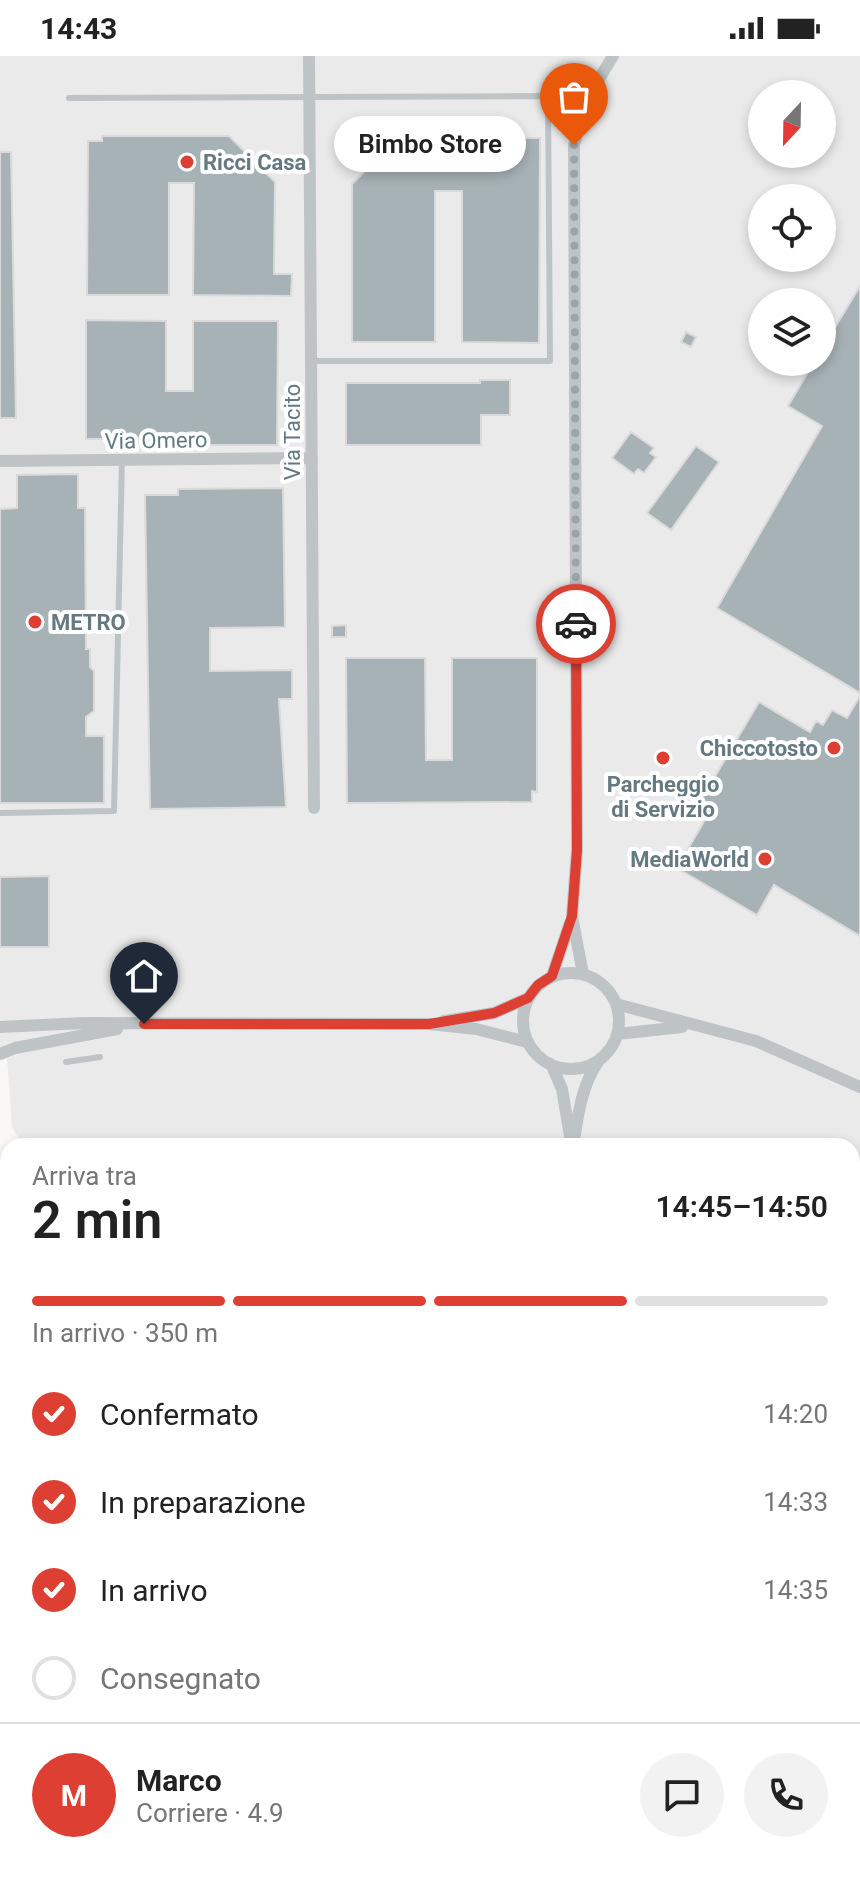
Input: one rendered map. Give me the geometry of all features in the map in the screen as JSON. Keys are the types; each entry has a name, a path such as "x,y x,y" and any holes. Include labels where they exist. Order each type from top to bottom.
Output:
{"street":[{"name":"Via Tacito","path":"309,56 314,808"},
{"path":"552,976 572,916 577,850 574,145 584,104 613,56"},
{"name":"Via Omero","path":"0,461 312,458"},
{"path":"572,916 583,974"},
{"path":"574,1138 586,1085 617,1034 616,1004 609,991 583,974 552,976 538,985 528,998 522,1027 533,1052 552,1066 577,1069 600,1060"},
{"path":"429,1024 494,1013 528,998"},
{"path":"616,1004 777,1049 860,1087"},
{"path":"0,1054 15,1048 144,1024"},
{"path":"0,1027 429,1024 476,1029 527,1042"},
{"path":"617,1034 693,1026"},
{"path":"552,1066 568,1112 571,1138"}],"lane":[{"path":"69,98 548,96 550,361 311,361"},
{"path":"0,813 114,811 122,460"},
{"path":"66,1062 100,1057"}],"shaded area":[{"path":"0,56 860,56 860,1138 18,1138 12,1127 7,1058 0,1061"}],"building":[{"path":"102,136 229,136 275,182 274,274 292,274 291,296 193,295 194,183 169,183 169,295 87,295 88,141 102,141"},
{"path":"398,138 540,138 539,343 462,342 462,191 435,191 435,342 352,342 352,184"},
{"path":"0,152 11,152 16,418 0,418"},
{"path":"860,286 860,693 717,608 822,426 788,406 806,376 836,376 836,326"},
{"path":"86,320 166,321 166,391 193,391 193,321 278,321 277,445 132,445 132,439 86,439"},
{"path":"686,332 696,337 691,347 681,342"},
{"path":"480,380 510,380 510,415 481,415 481,445 346,445 346,383 480,383"},
{"path":"631,432 654,448 650,453 656,457 644,473 638,469 634,474 612,458"},
{"path":"696,446 719,462 671,530 647,513"},
{"name":"METRO","path":"78,474 78,508 85,508 86,649 90,649 90,667 94,671 94,711 86,717 86,736 104,736 104,803 0,803 0,509 17,508 17,475"},
{"path":"283,488 285,627 210,628 210,671 292,670 292,699 279,699 286,807 150,809 145,495 178,495 178,489"},
{"path":"346,625 346,637 332,637 332,626"},
{"path":"346,658 425,658 426,760 452,760 452,658 537,658 537,792 532,791 532,802 347,803"},
{"path":"860,696 860,936 774,885 757,915 677,868 709,813 697,807 759,702 810,732 816,721 823,725 832,710 847,718"},
{"path":"49,876 49,947 0,947 0,877"}],"way so far":[{"path":"574,145 576,624"}],"place":[{"name":"Bimbo Store","path":"574,145"},
{"name":"Ricci Casa","path":"187,162"},
{"name":"METRO","path":"35,622"},
{"name":"Chiccotosto","path":"834,748"},
{"name":"Parcheggio di Servizio","path":"663,758"},
{"name":"MediaWorld","path":"765,859"}],"route":[{"path":"144,1024 429,1024 494,1013 528,998 538,985 552,976 572,916 577,850 576,624"}]}
